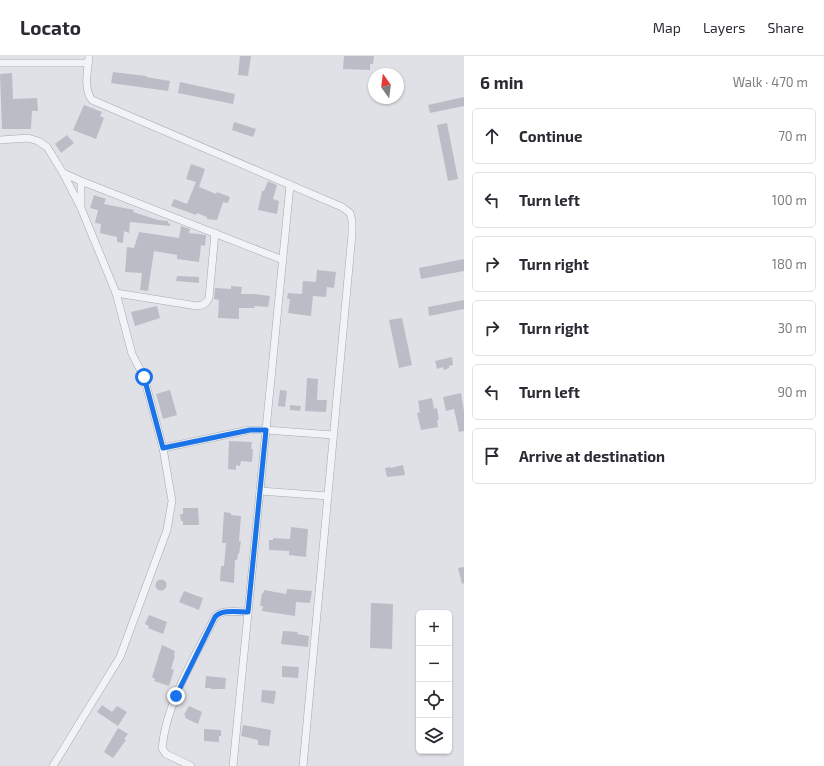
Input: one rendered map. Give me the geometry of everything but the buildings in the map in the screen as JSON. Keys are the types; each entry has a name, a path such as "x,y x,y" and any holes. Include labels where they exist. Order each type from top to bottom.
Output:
{"street":[{"path":"0,63 89,60 87,88 88,95 92,100 342,207 350,213 352,221 352,234 303,766"},
{"path":"0,140 28,138 38,141 47,147 63,173 81,208 116,293 132,354 144,377 163,448 172,501 167,530 120,657 56,765"},
{"path":"63,173 283,260"},
{"path":"81,181 81,208"},
{"path":"233,766 290,185"},
{"path":"116,293 197,306 204,305 209,298 215,233"},
{"path":"163,448 250,430 333,435"},
{"path":"260,491 328,496"},
{"path":"191,766 166,754 162,748 168,714 218,613 248,612"}],"route":[{"path":"144,377 163,448 250,430 266,430 248,612 218,613 176,696"}]}
